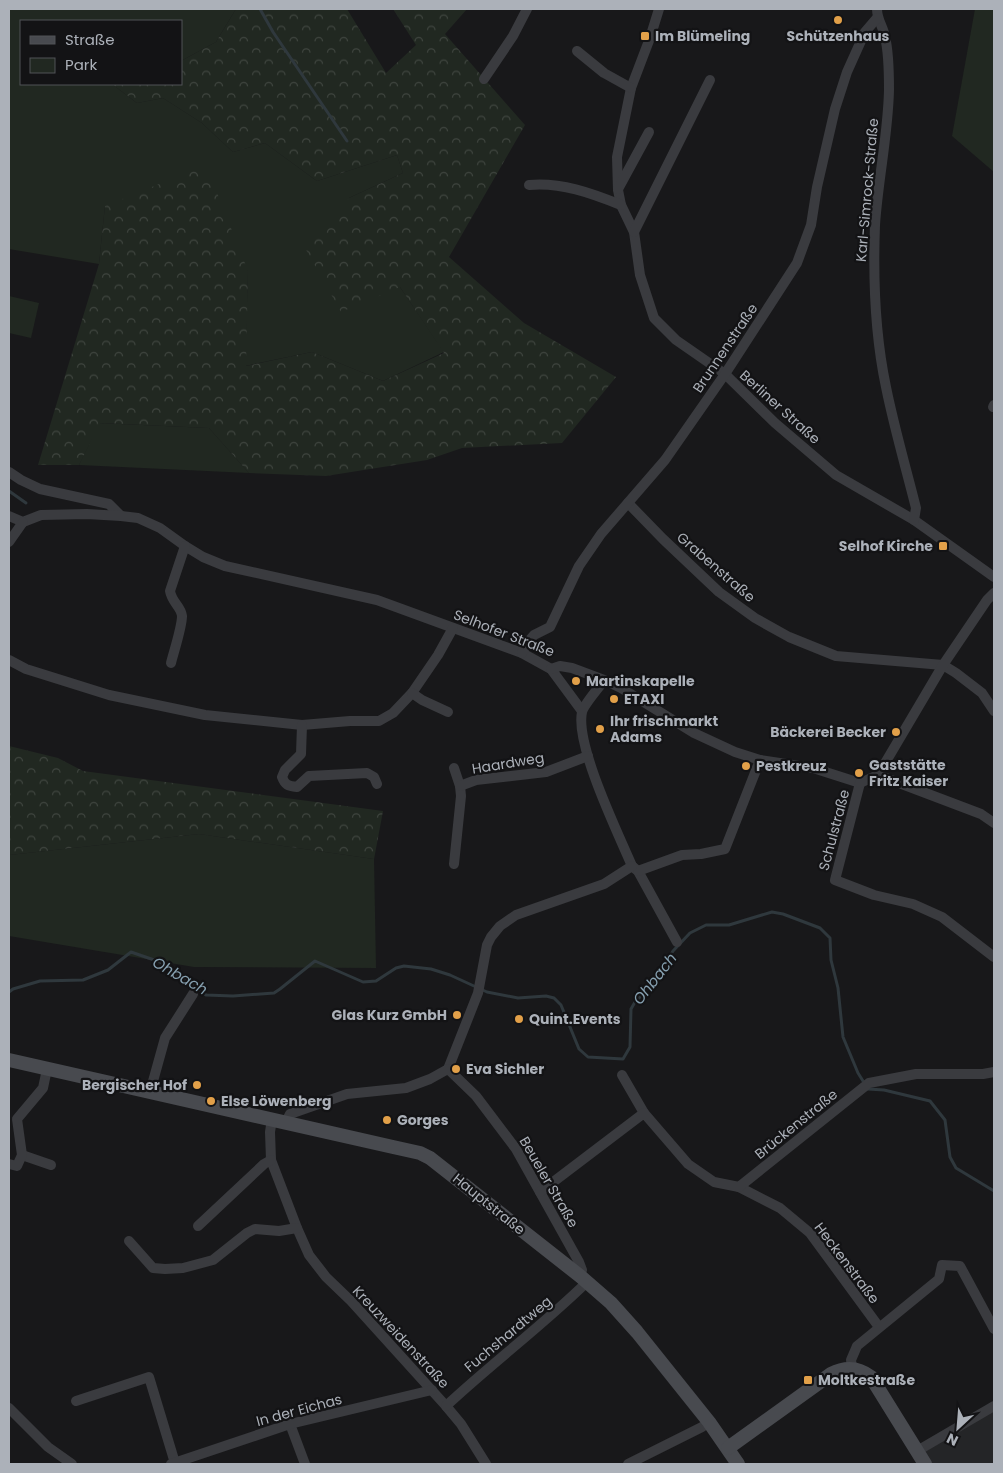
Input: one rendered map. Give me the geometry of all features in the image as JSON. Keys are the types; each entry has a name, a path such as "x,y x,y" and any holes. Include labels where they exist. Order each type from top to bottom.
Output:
{"main road":[{"name":"Hauptstraße","path":"9,1060 402,1149 430,1158 583,1279 621,1314 710,1422 738,1464"},
{"path":"728,1448 831,1374 845,1368 852,1368 871,1378 925,1464"}],"street":[{"path":"484,79 513,36 527,9"},
{"path":"621,205 618,190 617,157 622,123 630,88 650,38 659,9"},
{"name":"Brunnenstraße","path":"522,653 534,635 550,627 579,566 601,534 665,460 797,263 811,225 835,109 861,40 876,14"},
{"name":"Karl-Simrock-Straße","path":"876,14 887,44 889,88 887,124 875,224 878,328 886,386 916,508 916,522"},
{"path":"577,51 604,73 630,88"},
{"path":"634,232 710,80"},
{"path":"618,190 649,132"},
{"path":"529,185 546,184 569,187 621,205"},
{"name":"Berliner Straße","path":"621,205 634,232 640,275 654,318 676,340 724,374 775,423 836,475 916,522 994,577"},
{"name":"Selhofer Straße","path":"9,472 40,489 109,504 121,516 138,518 160,528 184,546 203,557 225,566 376,600 522,653 552,670 560,666 572,668 604,680 621,688 694,733 735,752 760,760 798,765 860,782"},
{"name":"Grabenstraße","path":"628,503 719,592 754,618 789,637 836,656 943,665"},
{"path":"9,542 23,522 42,515 121,516"},
{"path":"9,516 23,522"},
{"path":"171,663 182,616 179,607 171,598 170,591 184,546"},
{"path":"994,593 987,600 943,665 878,775 981,814 994,823"},
{"path":"9,660 26,669 109,695 158,707 205,715 302,725 350,721 379,721 393,714 412,693 438,655 453,628"},
{"path":"943,665 982,693 994,711"},
{"path":"552,670 582,711"},
{"path":"604,680 582,711 582,726 588,756 635,868 677,942"},
{"path":"412,693 422,700 448,712"},
{"path":"302,725 301,754 284,770 282,777 289,786 297,786 310,776 367,773 374,777 377,784"},
{"name":"Haardweg","path":"460,786 476,780 546,772 588,756"},
{"path":"279,1121 290,1114 347,1094 406,1088 430,1079 448,1069 479,989 487,945 490,937 500,926 516,915 604,884 635,868 682,855 701,854 725,849 760,760"},
{"name":"Haardweg","path":"454,768 460,786 454,864"},
{"name":"Schulstraße","path":"878,775 860,782 835,880 874,895 913,904 942,917 994,956"},
{"path":"150,1092 165,1038 193,994"},
{"path":"9,1164 17,1166 22,1155 17,1119 43,1088 48,1069"},
{"name":"Beueler Straße","path":"448,1069 476,1096 516,1149 579,1262 583,1279"},
{"name":"Brückenstraße","path":"739,1188 866,1086 916,1074 983,1074 994,1072"},
{"path":"622,1075 644,1113 688,1164 714,1182 739,1188"},
{"path":"540,1192 644,1113"},
{"name":"Kreuzweidenstraße","path":"279,1121 270,1132 271,1160 309,1255 326,1277 351,1301 446,1406 461,1424 486,1464"},
{"path":"22,1155 51,1165"},
{"path":"198,1226 264,1164 271,1160"},
{"name":"Heckenstraße","path":"739,1188 780,1208 810,1232 879,1328"},
{"path":"129,1241 153,1268 183,1268 213,1260 247,1233 255,1230 279,1231 297,1228"},
{"path":"852,1368 851,1360 857,1346 939,1279 942,1265 960,1266 994,1329"},
{"name":"Fuchshardtweg","path":"446,1406 563,1306 583,1279"},
{"name":"In der Eichas","path":"76,1401 149,1377 173,1464 290,1424 432,1390"},
{"path":"916,1451 994,1406"},
{"path":"9,1408 48,1446 72,1464"},
{"path":"628,1464 702,1428 710,1422"},
{"path":"290,1424 305,1464"}],"shaded area":[{"path":"994,1409 994,1464 929,1464 920,1450"}],"green space":[{"path":"9,9 236,9 216,42 182,60 182,20 20,20 20,85 113,85 137,103 163,98 202,123 233,152 265,143 317,181 397,155 403,173 349,198 400,287 444,352 383,381 312,352 245,366 248,271 105,206 99,264 9,249"},
{"path":"236,9 347,9 386,73 416,45 393,9 467,9 445,34 525,125 449,257 524,323 616,377 562,443 462,448 427,460 326,476 249,473 209,428 100,423 79,465 38,465 99,264 105,206 206,165 248,271 246,366 312,352 383,381 444,353 400,287 341,312 305,248 349,198 403,173 397,155 317,181 265,143 233,152 202,123 163,98 137,103 113,85 182,85 182,60 216,42"},
{"path":"975,9 994,9 994,172 952,136"},
{"path":"9,296 39,303 31,338 9,333"},
{"path":"99,423 209,428 249,473 79,465"},
{"path":"9,746 58,758 83,771 383,811 374,859 199,834 9,855"},
{"path":"199,834 374,859 376,968 194,967 9,936 9,855"}],"waterway":[{"path":"260,9 273,32 347,141"},
{"path":"9,491 26,503"},
{"name":"Ohbach","path":"9,992 40,981 83,980 108,970 131,952 160,962 206,995 233,996 274,993 315,961 363,982 376,981 396,968 404,966 431,969 450,975 487,992 518,998 546,996 554,998 561,1005 579,1049 588,1057 623,1059 630,1047 631,1009 635,1002 651,986 673,951 690,933 706,925 729,925 772,912 783,914 820,928 830,938 831,960 838,988 843,1037 858,1073 868,1089 884,1090 930,1101 945,1120 950,1157 956,1168 994,1191"}],"place":[{"name":"Schützenhaus","path":"838,20"},
{"name":"Im Blümeling","path":"645,36"},
{"name":"Selhof Kirche","path":"943,546"},
{"name":"Martinskapelle","path":"576,681"},
{"name":"ETAXI","path":"614,699"},
{"name":"Ihr frischmarkt Adams","path":"600,729"},
{"name":"Bäckerei Becker","path":"896,732"},
{"name":"Pestkreuz","path":"746,766"},
{"name":"Gaststätte Fritz Kaiser","path":"859,773"},
{"name":"Glas Kurz GmbH","path":"457,1015"},
{"name":"Quint.Events","path":"519,1019"},
{"name":"Eva Sichler","path":"456,1069"},
{"name":"Bergischer Hof","path":"197,1085"},
{"name":"Else Löwenberg","path":"211,1101"},
{"name":"Gorges","path":"387,1120"},
{"name":"Moltkestraße","path":"808,1380"}]}
